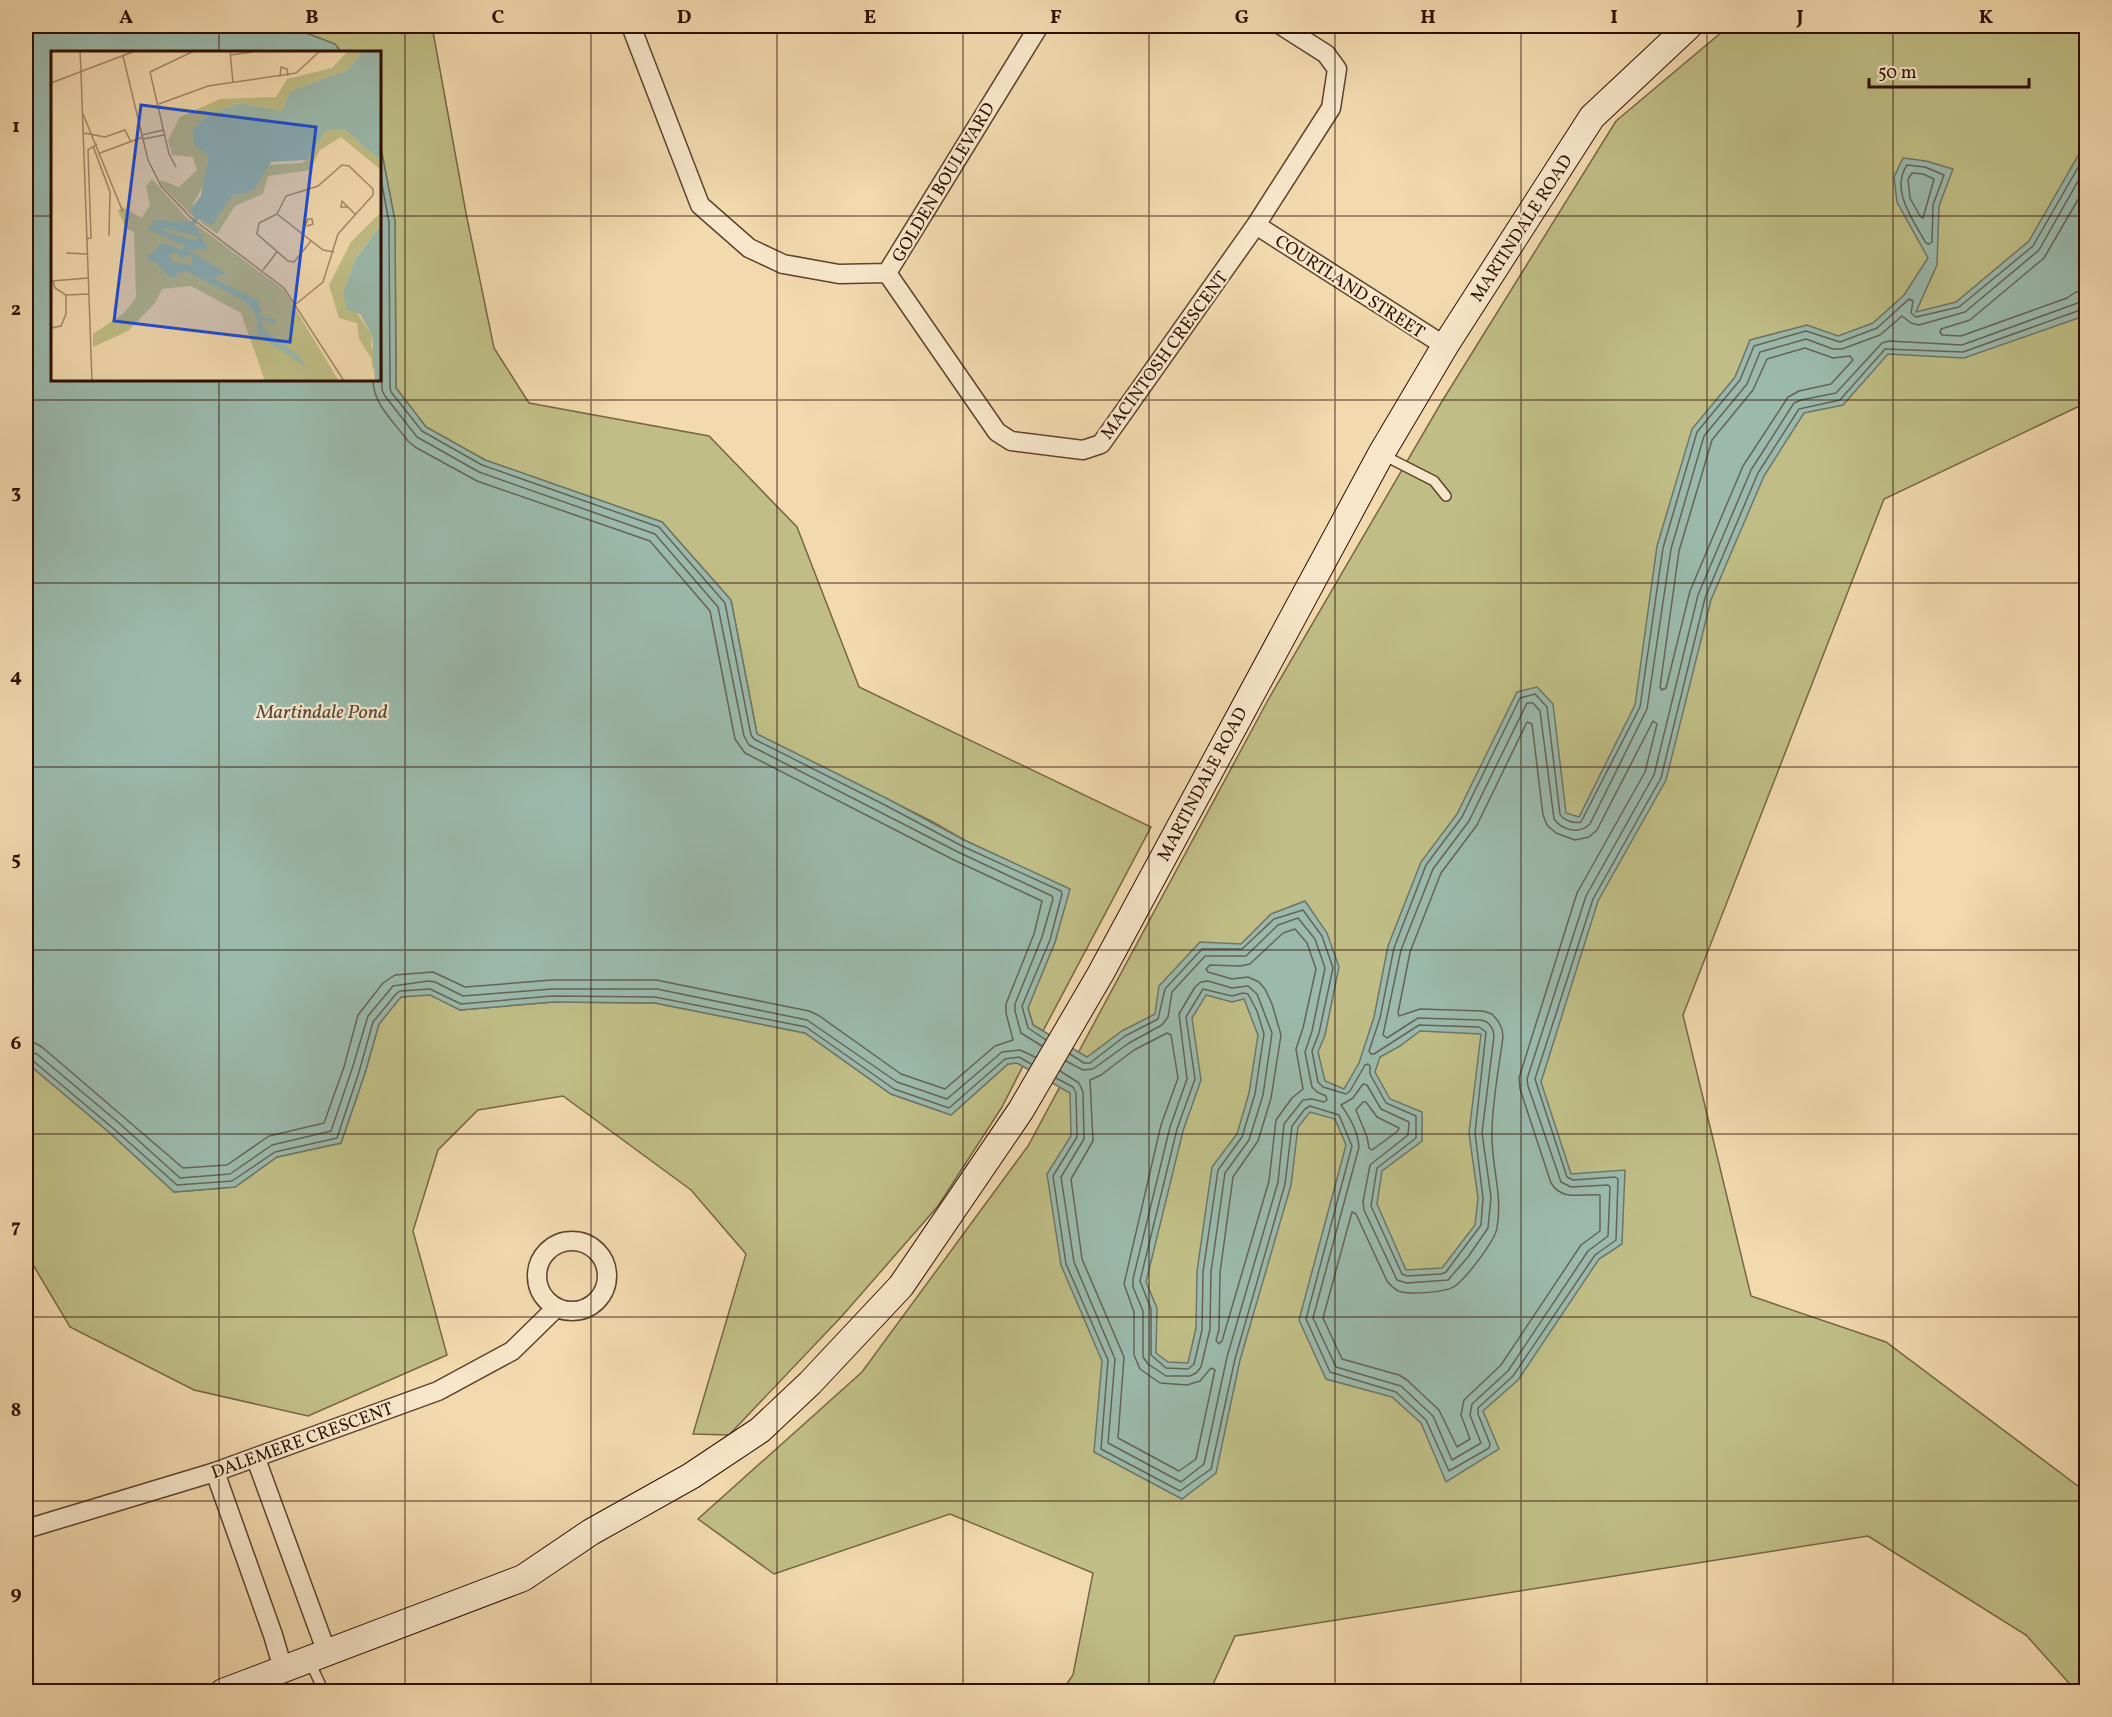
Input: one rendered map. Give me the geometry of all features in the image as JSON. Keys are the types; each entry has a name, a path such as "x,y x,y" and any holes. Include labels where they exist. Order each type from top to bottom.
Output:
{"main road":[{"name":"MARTINDALE ROAD","path":"318,1656 523,1578 591,1533 691,1476 760,1431 810,1383 901,1286 1021,1110 1101,973 1381,454 1445,346 1593,117 1689,26"},
{"path":"223,1692 318,1656"}],"street":[{"name":"GOLDEN BOULEVARD","path":"631,26 700,205 749,248 783,264 839,274 887,273 1039,26"},
{"name":"MACINTOSH CRESCENT","path":"887,273 997,432 1011,441 1083,450 1101,444 1256,225 1331,108 1337,69 1326,54 1282,26"},
{"name":"COURTLAND STREET","path":"1256,225 1445,346"},
{"name":"DALEMERE CRESCENT","path":"26,1529 256,1459 438,1391 512,1352 556,1308"},
{"path":"256,1459 318,1656"},
{"path":"215,1472 283,1669"}],"lane":[{"path":"1381,454 1434,481 1446,496"},
{"path":"318,1656 324,1692"}],"shaded area":[{"path":"288,26 432,26 466,213 494,348 529,403 709,436 797,527 859,687 1151,827 1043,1031 1033,1025 1028,1007 1055,942 1069,889 964,840 933,822 757,734 731,600 662,522 485,460 426,427 396,388 395,221 381,148 381,51 340,51 335,44"},
{"path":"1729,26 2086,26 2086,403 1884,499 1683,1015 1751,1296 1886,1342 2086,1492 2086,1691 2076,1691 2026,1635 1868,1536 1235,1636 1210,1691 1061,1692 1073,1675 1093,1573 950,1514 774,1574 698,1519 862,1372 1028,1146 1268,700 1441,403 1616,121"},
{"path":"430,994 460,1010 553,1002 655,1003 805,1033 891,1094 951,1115 1008,1064 1017,1063 1023,1066 1002,1107 938,1206 842,1316 729,1435 693,1434 746,1254 691,1190 563,1096 478,1110 438,1150 413,1231 447,1355 308,1416 194,1390 70,1327 26,1253 26,1062 110,1133 174,1192 235,1187 277,1157 341,1143 379,1024 400,997"}],"water":[{"name":"Martindale Pond","path":"26,26 288,26 335,44 340,51 51,51 51,381 381,381 381,148 395,221 396,388 426,427 485,460 662,522 731,600 757,734 886,798 964,840 1070,889 1055,942 1028,1008 1033,1025 1087,1057 1122,1031 1155,1014 1159,986 1200,942 1241,944 1271,914 1305,901 1327,933 1339,967 1325,1035 1318,1052 1325,1081 1344,1089 1359,1063 1374,1017 1388,946 1421,862 1457,814 1517,692 1537,687 1553,704 1566,813 1579,817 1635,705 1657,546 1692,429 1735,377 1750,340 1807,325 1838,336 1873,323 1904,295 1928,258 1897,202 1894,177 1903,158 1926,161 1953,169 1939,206 1937,265 1916,312 1956,302 2029,241 2079,154 2086,123 2086,310 2081,317 1964,358 1888,354 1843,405 1804,413 1764,476 1711,600 1666,780 1598,901 1541,1082 1571,1174 1625,1170 1622,1244 1599,1259 1518,1380 1483,1411 1499,1449 1446,1482 1421,1423 1392,1397 1326,1379 1299,1320 1346,1145 1335,1119 1310,1112 1298,1127 1291,1185 1240,1360 1216,1473 1182,1499 1094,1452 1102,1361 1061,1265 1047,1174 1071,1136 1070,1093 1017,1063 1008,1064 951,1115 891,1094 805,1033 655,1003 553,1002 460,1010 430,995 401,997 379,1024 341,1143 277,1157 235,1187 174,1192 110,1133 26,1062","holes":["1206,995 1232,1002 1244,999 1258,1035 1249,1093 1237,1134 1212,1167 1197,1271 1196,1328 1188,1363 1168,1362 1156,1353 1157,1308 1146,1282 1183,1131 1201,1080 1192,1018","1420,1031 1481,1034 1469,1133 1478,1198 1475,1225 1442,1268 1406,1270 1377,1204 1382,1171 1422,1141 1422,1112 1390,1099 1375,1072 1380,1057"]}]}
